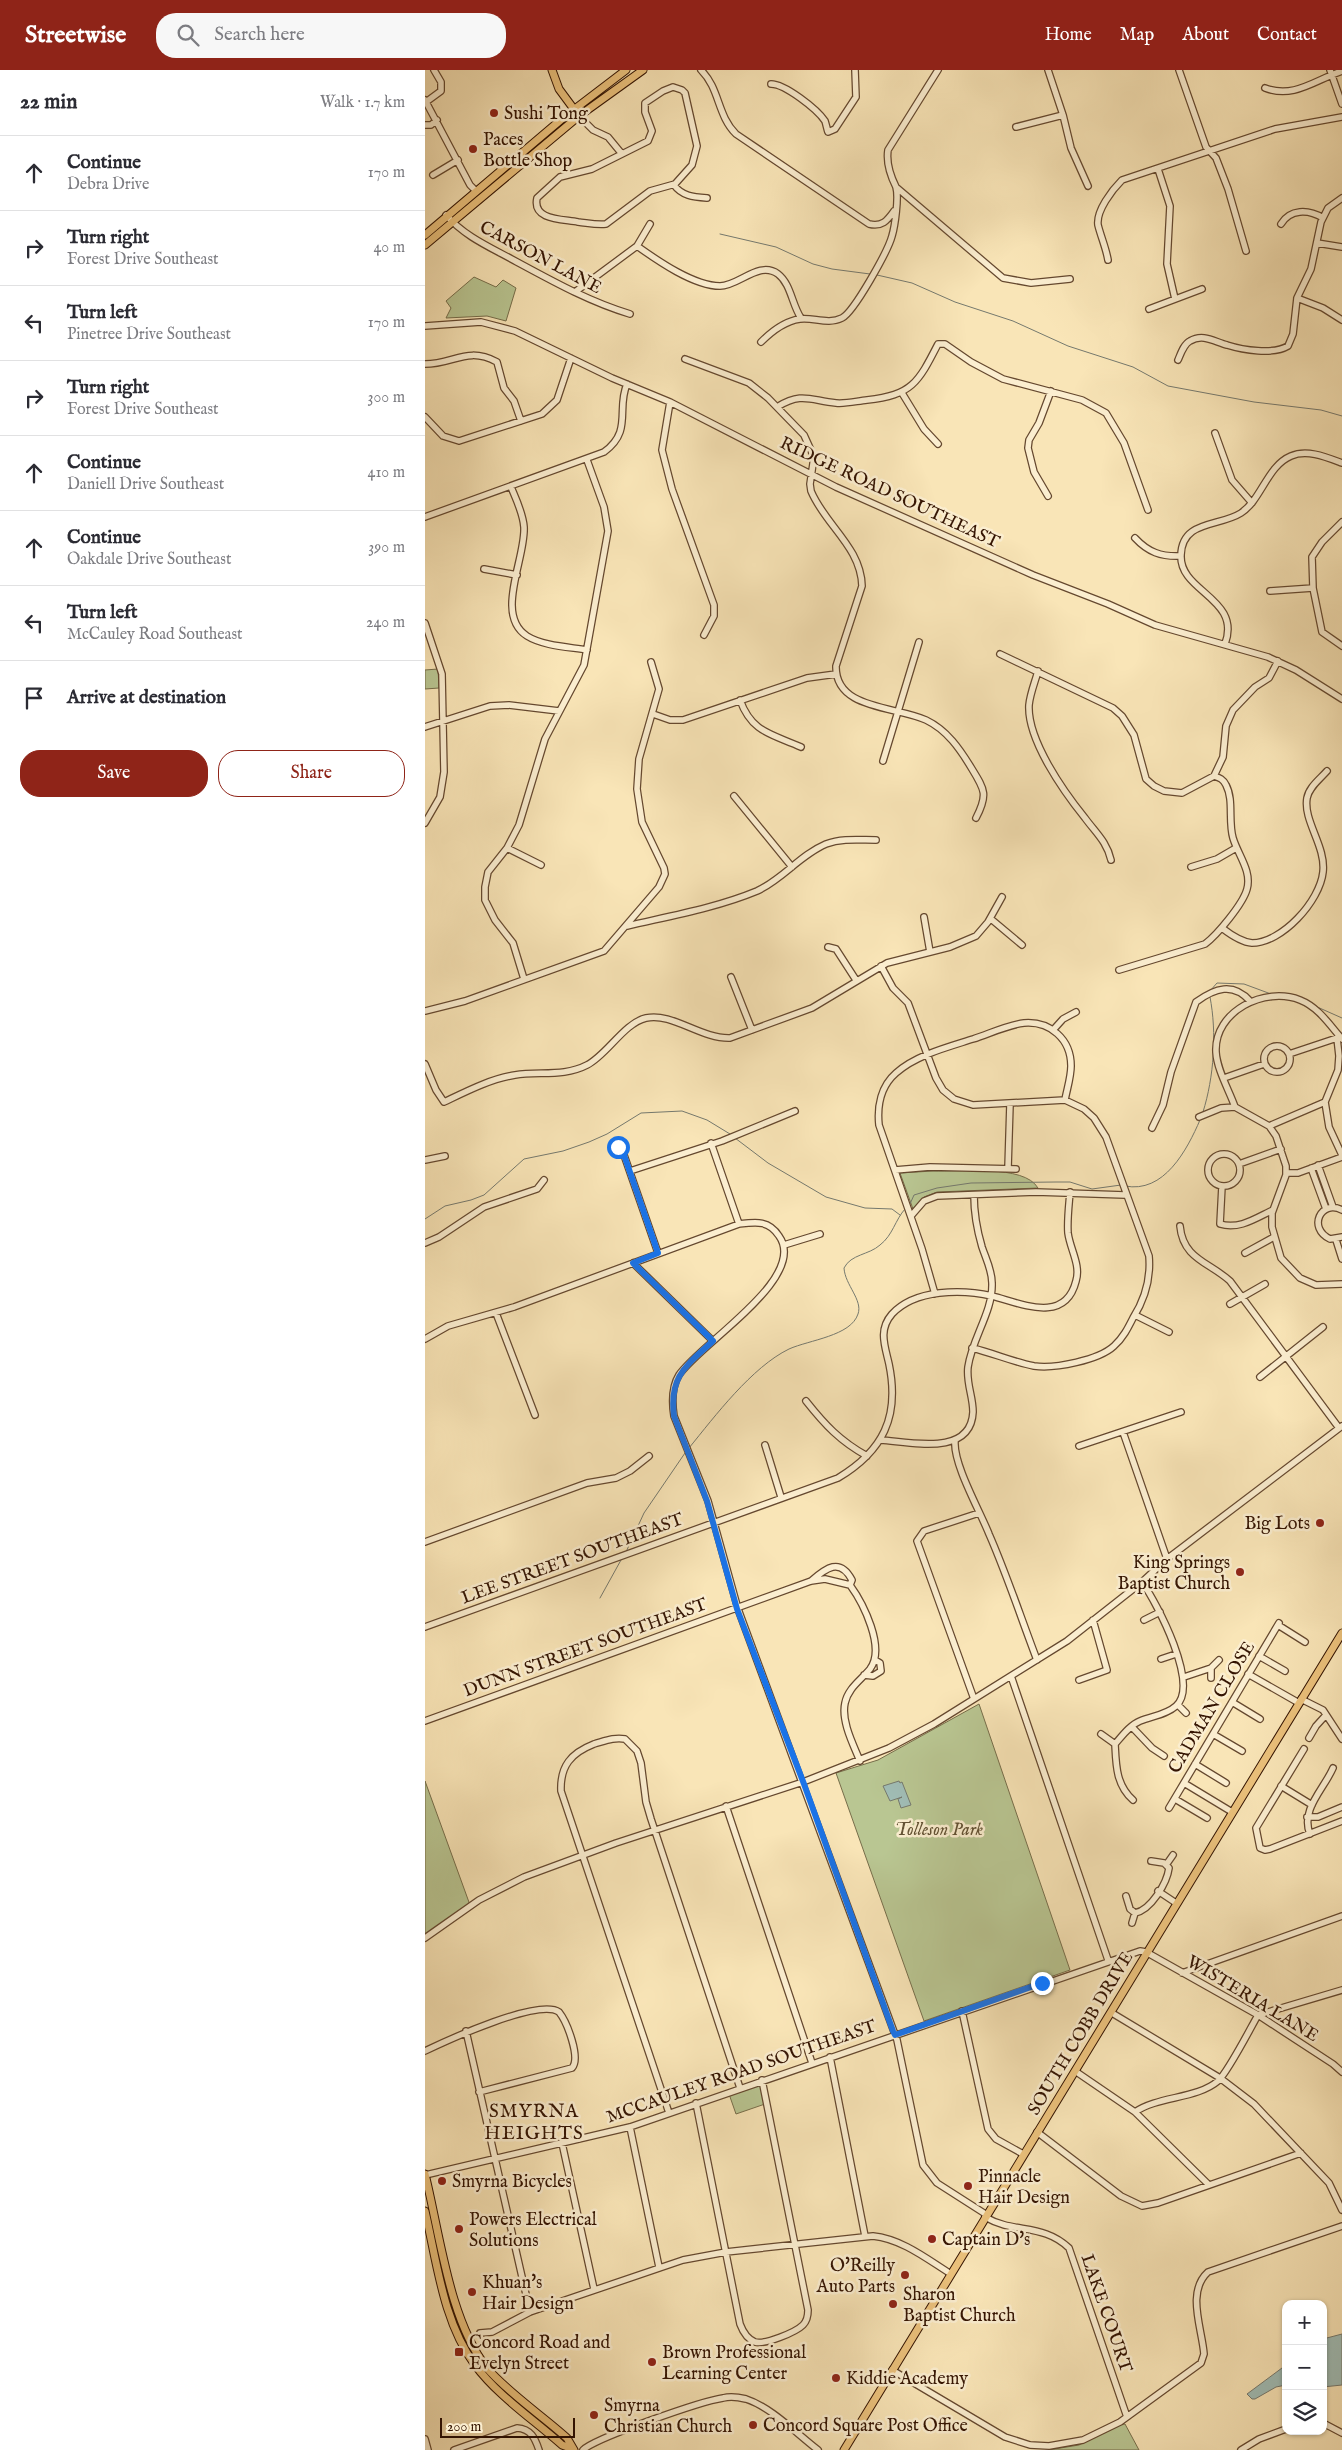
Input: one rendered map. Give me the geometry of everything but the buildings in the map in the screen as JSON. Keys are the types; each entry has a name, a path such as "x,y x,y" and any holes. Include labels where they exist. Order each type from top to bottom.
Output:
{"main road":[{"path":"552,70 559,89 579,116"},
{"path":"425,235 574,109 626,70"},
{"path":"425,245 579,116 643,70"},
{"name":"SOUTH COBB DRIVE","path":"844,2450 1342,1633"},
{"path":"425,2175 456,2306 471,2344 491,2372 567,2438 573,2450"},
{"path":"425,2211 448,2307 456,2332 466,2352 494,2387 562,2445 573,2450"}],"street":[{"path":"434,70 442,87 439,93 425,101 437,120 470,185 476,191"},
{"path":"701,70 714,86 722,114 736,134 775,158 869,224 882,224 888,221 894,211"},
{"path":"771,84 780,84 789,90 825,121 828,132 835,129 856,97 855,70"},
{"path":"761,342 780,326 801,318 815,320 837,319 843,317 851,309 891,237 894,211 899,196 889,169 888,150 938,70"},
{"path":"1048,70 1063,115 1071,148 1089,186"},
{"path":"1179,70 1205,147 1216,158 1228,189 1246,251"},
{"path":"1265,88 1279,92 1292,92 1330,72 1342,71"},
{"path":"1330,72 1342,104"},
{"path":"668,89 682,90 697,146 692,165 679,182 650,191 606,224 550,218 537,208 537,198 560,177 591,169 622,154 648,141 652,136 644,107 645,103 668,89"},
{"path":"1016,127 1063,115"},
{"path":"579,116 593,130 608,137 622,154"},
{"path":"1108,260 1098,223 1099,214 1115,187 1122,180 1275,130 1342,117"},
{"path":"425,125 437,120"},
{"path":"433,175 458,160"},
{"path":"1158,169 1170,206 1167,264 1175,299"},
{"path":"674,185 679,191 692,197 707,198"},
{"path":"896,187 1003,278 1031,283 1070,280"},
{"path":"1178,360 1190,341 1199,338 1245,348 1271,350 1285,348 1290,343 1293,334 1297,298 1311,269 1323,218 1332,203 1342,198"},
{"path":"1281,224 1285,218 1296,212 1310,212 1323,218"},
{"name":"CARSON LANE","path":"447,215 464,233 575,292 602,305 629,314"},
{"path":"575,292 637,246 651,224"},
{"path":"1317,243 1342,247"},
{"path":"637,246 663,264 696,280 716,286 731,284 762,270 777,272 784,279 801,318"},
{"path":"1149,309 1201,289"},
{"path":"1297,298 1323,308 1342,320"},
{"name":"RIDGE ROAD SOUTHEAST","path":"425,326 470,322 492,323 515,331 627,384 670,402 811,475 1044,580 1108,604 1155,625 1278,661 1342,699"},
{"path":"777,407 798,397 837,403 878,399 902,393 919,378 938,344 941,343 1003,379 1083,400 1106,413 1124,444 1148,510"},
{"path":"425,364 475,354 481,354 497,362 504,388 514,402 521,421"},
{"path":"425,417 443,436 459,441 543,414 554,405 571,358"},
{"path":"685,359 742,379 768,398 804,434 812,448 814,463 810,488 813,497 851,550 861,573 862,586 836,666 840,688 848,695 926,720 946,733 962,753 983,787 985,796 976,818"},
{"path":"425,517 605,452 618,437 623,422 624,396 627,384"},
{"path":"1048,496 1034,472 1028,448 1029,440 1039,423 1051,391"},
{"path":"902,393 923,429 938,444"},
{"path":"670,402 661,450 672,488 714,605 714,616 704,635"},
{"path":"1215,434 1232,480 1252,504"},
{"path":"1225,644 1229,628 1225,615 1185,571 1181,556 1184,542 1191,531 1197,527 1231,518 1252,504 1273,472 1287,458 1307,453 1342,463"},
{"path":"524,980 513,943 495,920 485,900 485,887 489,872 507,848 528,801 545,739 584,665 608,531 606,513 587,460"},
{"path":"511,486 524,527 512,612 520,631 536,640 587,650"},
{"path":"1342,522 1315,551 1311,564 1313,588 1323,632 1342,646"},
{"path":"1135,538 1149,550 1160,555 1181,556"},
{"path":"484,568 517,575"},
{"path":"1270,591 1313,588"},
{"path":"425,623 428,643 441,674 443,721 443,782 437,802 425,823"},
{"path":"883,761 919,642"},
{"path":"1000,654 1113,708 1122,716 1134,735 1146,779 1154,786 1175,794 1182,793 1214,776 1223,757 1226,726 1233,710 1255,687 1269,678 1278,661"},
{"path":"425,1011 465,1002 598,954 627,926 659,886 665,874 661,858 643,822 637,789 639,759 659,689 651,662"},
{"path":"1038,671 1029,704 1035,736 1070,797 1101,836 1108,848 1111,860"},
{"path":"653,714 670,720 683,720 807,678 836,674"},
{"path":"740,700 746,716 752,724 801,747"},
{"path":"425,727 490,706 509,704 559,711"},
{"path":"1222,928 1241,940 1251,943 1268,941 1281,932 1312,902 1321,883 1323,855 1309,816 1307,797 1313,786 1327,771"},
{"path":"1119,970 1205,944 1222,928 1247,891 1248,880 1229,823 1227,786 1221,779 1214,776"},
{"path":"734,796 792,867"},
{"path":"627,926 694,910 755,891 774,882 811,852 827,844 841,840 876,840"},
{"path":"507,848 541,865"},
{"path":"1191,867 1217,859 1237,848"},
{"path":"425,1064 436,1090 444,1102 490,1081 516,1075 560,1073 579,1069 600,1057 636,1022 646,1018 666,1019 700,1033 720,1038 730,1038 812,1008 881,966 950,947 976,936 991,918 1003,897"},
{"path":"925,917 930,952"},
{"path":"991,918 1022,945"},
{"path":"828,947 836,949 856,980"},
{"path":"881,966 893,988 908,1003 939,1084 954,1099 973,1105 1065,1100 1084,1109 1102,1128 1121,1174 1125,1196 1143,1236 1150,1272 1135,1314 1122,1338 1101,1355 1063,1365 1035,1366 972,1348"},
{"path":"731,977 752,1030"},
{"path":"1152,1128 1163,1104 1171,1072 1196,1002 1203,996 1225,988 1241,991 1250,1001"},
{"path":"1235,1107 1216,1054 1217,1042 1227,1022 1250,1001 1274,995 1298,999 1319,1012 1339,1037 1338,1070 1325,1102 1329,1127 1342,1156 1298,1173 1287,1173"},
{"path":"1054,1029 1063,1019 1076,1012"},
{"path":"935,1294 911,1216 879,1125 879,1103 886,1086 896,1073 927,1056 951,1046 1022,1024 1035,1023 1054,1029 1066,1045 1071,1071 1065,1100"},
{"path":"1289,1054 1339,1037"},
{"path":"1274,1046 1283,1047 1289,1054 1289,1065 1282,1072 1271,1071 1264,1064 1265,1053 1274,1046"},
{"path":"1224,1078 1264,1064"},
{"path":"1269,1126 1325,1102"},
{"path":"1008,1168 1010,1104"},
{"path":"1199,1117 1221,1108 1235,1107 1269,1126 1276,1136 1281,1149 1287,1173 1273,1210 1274,1237 1281,1258 1300,1278 1316,1285 1342,1284"},
{"path":"629,1172 795,1111"},
{"path":"711,1143 739,1224"},
{"path":"618,1147 658,1253"},
{"path":"1239,1164 1281,1149"},
{"path":"1227,1154 1232,1156 1239,1164 1240,1170 1236,1180 1227,1186 1213,1182 1208,1173 1212,1158 1227,1154"},
{"path":"425,1160 445,1156"},
{"path":"1319,1166 1333,1207"},
{"path":"895,1170 929,1167 1016,1169"},
{"path":"1311,1168 1326,1209"},
{"path":"425,1243 439,1237 483,1207 537,1189 544,1180"},
{"path":"1222,1186 1220,1224 1230,1228 1273,1210"},
{"path":"911,1216 924,1201 932,1197 1070,1192 1125,1196"},
{"name":"LEE STREET SOUTHEAST","path":"425,1627 838,1478 858,1466 881,1440 890,1415 892,1394 889,1365 882,1336 886,1323 902,1305 935,1294 958,1292 991,1296 1042,1308 1055,1306 1071,1293 1077,1276 1068,1229 1070,1192"},
{"path":"881,1440 930,1444 955,1441 967,1431 973,1413 967,1380 972,1348 991,1296 992,1278 979,1237 974,1194"},
{"path":"1342,1210 1333,1207 1326,1209 1318,1219 1320,1231 1324,1236 1339,1238 1342,1259"},
{"path":"425,1339 448,1326 496,1313 739,1224 757,1222 766,1224 775,1229 784,1245 820,1234"},
{"path":"425,1938 499,1888 583,1855 803,1782 860,1761 914,1735 1037,1660 1093,1620 1142,1582 1167,1559 1341,1427 1230,1281 1216,1269 1196,1259 1188,1252 1181,1236 1180,1226"},
{"path":"1245,1253 1274,1237"},
{"name":"LAKE COURT","path":"784,1245 784,1261 775,1281 691,1360 677,1378 672,1402 674,1416 707,1501 737,1609 803,1782 895,2035 925,2169 937,2182 1005,2227 1048,2233 1069,2248 1127,2417"},
{"path":"633,1263 713,1341"},
{"path":"1230,1304 1265,1284"},
{"path":"496,1313 535,1415"},
{"path":"1135,1314 1169,1332"},
{"path":"1259,1378 1323,1328"},
{"path":"806,1401 824,1425 847,1444 867,1456"},
{"path":"1079,1446 1181,1412"},
{"path":"1123,1432 1167,1559"},
{"path":"955,1441 954,1450 1037,1660"},
{"path":"765,1444 781,1497"},
{"path":"425,1542 587,1483 616,1478 630,1471 649,1456"},
{"path":"974,1699 917,1540 924,1532 979,1513"},
{"name":"DUNN STREET SOUTHEAST","path":"811,1581 830,1566 839,1566 848,1572 852,1580 849,1585"},
{"name":"DUNN STREET SOUTHEAST","path":"425,1721 811,1581 825,1579 849,1585 856,1593 875,1641 875,1660 849,1692 844,1712 860,1761"},
{"path":"1133,1800 1118,1781 1115,1744 1138,1721 1169,1711 1178,1705 1184,1691 1184,1677 1160,1612 1142,1582"},
{"path":"1144,1620 1160,1612"},
{"path":"1079,1680 1107,1670 1093,1620"},
{"name":"CADMAN CLOSE","path":"1169,1808 1279,1624 1305,1642"},
{"path":"1161,1659 1176,1654"},
{"path":"1259,1656 1285,1672"},
{"name":"DUNN STREET SOUTHEAST","path":"864,1675 873,1676 881,1671 880,1663 875,1660"},
{"path":"1184,1677 1211,1668 1219,1660"},
{"path":"1211,1668 1211,1678"},
{"path":"1248,1674 1300,1701 1320,1707 1342,1739"},
{"path":"1011,1676 1108,1960"},
{"path":"1232,1702 1260,1719"},
{"path":"1178,1705 1186,1713"},
{"path":"1309,1738 1316,1726 1327,1715"},
{"path":"1132,1727 1152,1748 1164,1756"},
{"path":"1101,1734 1115,1744"},
{"path":"1213,1734 1242,1751"},
{"path":"669,2113 561,1791 562,1770 575,1753 606,1740 625,1738 637,1751 641,1763 646,1802 740,2088"},
{"path":"1304,1749 1256,1828 1260,1848 1270,1849 1342,1822"},
{"path":"1195,1764 1226,1783"},
{"path":"1310,1834 1307,1817 1333,1768"},
{"path":"1184,1784 1232,1812"},
{"path":"1281,1786 1312,1806"},
{"path":"1175,1799 1207,1818"},
{"path":"726,1806 812,2062"},
{"path":"1307,1817 1318,1817 1342,1807"},
{"path":"1166,1865 1173,1855"},
{"path":"1151,1861 1166,1865"},
{"path":"1132,1923 1135,1913 1144,1909 1158,1891 1169,1872 1166,1865"},
{"path":"1158,1891 1176,1903"},
{"path":"1125,1896 1130,1909 1135,1913"},
{"path":"1182,1973 1342,1916"},
{"name":"MCCAULEY ROAD SOUTHEAST","path":"425,2175 630,2127 1108,1960 1135,1952 1147,1952"},
{"name":"WISTERIA LANE","path":"1147,1952 1258,2016 1325,2058 1342,2072"},
{"path":"1135,2112 1146,2106 1210,2085 1220,2078 1258,2016 1342,1990"},
{"path":"425,2051 466,2031 550,2008 555,2009 562,2016 575,2055 574,2066 568,2070 479,2092"},
{"path":"962,2011 988,2129 996,2139 1023,2154"},
{"path":"1112,2013 1220,2078 1254,2104 1329,2183 1342,2210"},
{"path":"466,2031 530,2312"},
{"path":"831,2057 865,2236"},
{"path":"1075,2071 1135,2112 1208,2184"},
{"path":"696,2103 742,2330 751,2340 763,2342 796,2330 807,2320 809,2310 762,2080"},
{"path":"630,2127 659,2268"},
{"path":"1037,2132 1121,2196 1142,2206 1158,2203 1301,2153"},
{"path":"562,2143 594,2289"},
{"path":"892,2370 1005,2437 1024,2444 1044,2448 1083,2440 1127,2417 1203,2360 1204,2344 1196,2290 1201,2279 1208,2272 1342,2226"},
{"path":"480,2333 492,2332 530,2312 594,2289 692,2258 726,2252 865,2236 880,2237 895,2241 951,2274"},
{"path":"583,2450 600,2439 712,2400 731,2397 753,2402 796,2431 818,2450"},
{"path":"1327,2425 1341,2431"},
{"path":"454,2450 520,2428 532,2434 539,2450"},
{"path":"1241,2450 1259,2439 1282,2430"},
{"path":"425,2439 428,2450"}],"green space":[{"path":"474,277 496,287 503,280 516,288 506,321 487,316 446,318 451,308 446,301"},
{"path":"438,669 439,688 425,689 425,670"},
{"path":"974,1170 1005,1172 1031,1180 1038,1188 937,1192 924,1197 913,1209 900,1173"},
{"name":"Tolleson Park","path":"979,1704 1070,1970 924,2021 836,1773 878,1760"},
{"path":"425,1781 470,1905 425,1938"},
{"path":"760,2083 765,2104 736,2114 729,2094"},
{"path":"1125,2424 1139,2450 1048,2450 1079,2445 1117,2425"}],"water":[{"path":"899,1781 900,1783 902,1782 911,1805 901,1808 898,1799 902,1797 890,1801 883,1786"},
{"path":"1342,2334 1342,2385 1327,2387 1327,2338"},
{"path":"1282,2368 1282,2386 1276,2387 1255,2399 1252,2399 1247,2394"}],"waterway":[{"path":"720,234 776,247 813,264 832,269 870,274"},
{"path":"877,275 912,283 955,302 1013,321 1068,346 1133,367 1168,386 1254,402 1321,410 1342,416"},
{"path":"1210,991 1217,983 1244,984 1271,994"},
{"path":"1203,1112 1210,1084 1214,1040 1210,997"},
{"path":"1315,1006 1342,1018"},
{"path":"425,1219 445,1206 484,1195 524,1159 563,1151 589,1142 607,1134 641,1113 682,1111 707,1120 730,1134"},
{"path":"1125,1186 1139,1187 1162,1177 1181,1156 1200,1120"},
{"path":"735,1138 768,1163 826,1197 865,1208 892,1209 900,1215"},
{"path":"910,1204 914,1195 937,1188 971,1183 1070,1182 1092,1189 1121,1185"},
{"path":"689,1448 735,1393 775,1357 789,1349 838,1332 854,1321 858,1314 858,1303 847,1280 844,1268 851,1260 876,1248 884,1241 905,1209"},
{"path":"626,1552 644,1513 685,1453"},
{"path":"600,1598 621,1560"}],"place":[{"name":"Sushi Tong","path":"494,113"},
{"name":"Paces Bottle Shop","path":"473,149"},
{"name":"Big Lots","path":"1320,1523"},
{"name":"King Springs Baptist Church","path":"1240,1572"},
{"name":"Smyrna Bicycles","path":"442,2181"},
{"name":"Pinnacle Hair Design","path":"968,2186"},
{"name":"Powers Electrical Solutions","path":"459,2229"},
{"name":"Captain D's","path":"932,2239"},
{"name":"O'Reilly Auto Parts","path":"905,2275"},
{"name":"Khuan's Hair Design","path":"472,2292"},
{"name":"Sharon Baptist Church","path":"893,2304"},
{"name":"Concord Road and Evelyn Street","path":"459,2352"},
{"name":"Brown Professional Learning Center","path":"652,2362"},
{"name":"Kiddie Academy","path":"836,2378"},
{"name":"Smyrna Christian Church","path":"594,2415"},
{"name":"Concord Square Post Office","path":"753,2425"}],"district":[{"name":"SMYRNA HEIGHTS","path":"534,2121"}],"route":[{"path":"618,1147 624,1155 658,1253 633,1263 713,1341 691,1360 677,1378 673,1389 674,1416 707,1501 737,1609 804,1784 895,2035 1042,1983"}]}
